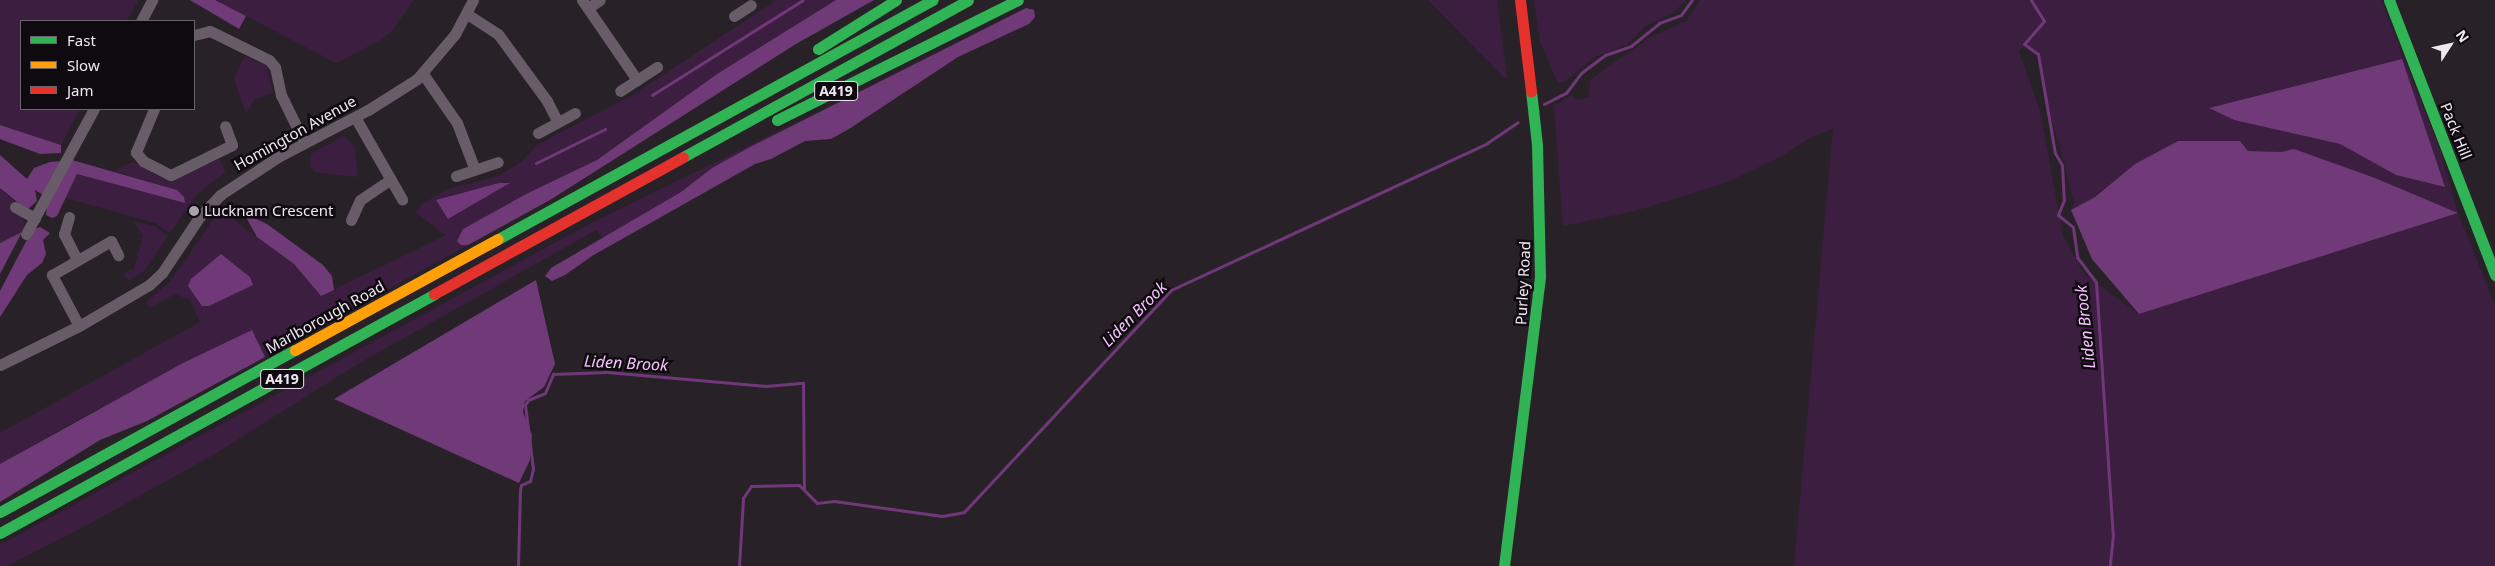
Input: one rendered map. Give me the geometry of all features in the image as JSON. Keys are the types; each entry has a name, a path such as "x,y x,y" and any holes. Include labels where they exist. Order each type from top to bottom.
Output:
{"main road":[{"name":"A419","path":"665,147 896,0"},
{"name":"A419","path":"665,147 933,0"},
{"name":"A419","path":"0,533 652,177 968,0"},
{"name":"A419","path":"652,177 694,160 1018,0"},
{"name":"Purley Road","path":"1504,566 1540,276 1537,146 1520,0"},
{"name":"Pack Hill","path":"2389,0 2495,275"},
{"name":"Marlborough Road","path":"0,512 665,147"}],"street":[{"path":"142,20 152,0"},
{"name":"Homington Avenue","path":"0,365 79,326 156,280 216,199 304,142 355,117 423,74 467,14 473,0"},
{"path":"600,0 585,4 637,80"},
{"path":"734,16 752,2"},
{"path":"467,14 498,34 547,101 557,121"},
{"path":"195,35 210,31 269,60 275,67 281,95 304,142"},
{"path":"620,91 657,67"},
{"path":"423,74 457,123 475,170"},
{"path":"26,234 93,110"},
{"path":"154,110 136,152 143,161 171,175 232,145 225,126"},
{"path":"538,133 557,121 575,113"},
{"path":"355,117 402,200"},
{"path":"456,176 498,162"},
{"path":"351,220 360,200 391,179"},
{"path":"15,207 35,218"},
{"path":"69,217 64,234 77,260"},
{"path":"79,326 52,275 111,241 118,255"}],"shaded area":[{"path":"0,0 138,0 128,20 20,20 20,110 79,110 61,145 0,125"},
{"path":"190,0 215,0 246,16 239,29"},
{"path":"215,0 414,0 392,31 379,41 336,63"},
{"path":"777,0 836,0 717,74 597,160 526,194 463,229 468,245 265,357 252,330 88,414 0,464 0,433 200,322 190,300 175,294 150,308 146,302 170,282 220,210 294,264 321,296 446,235 415,212 424,203 448,189 499,176 522,161 537,145 631,96","holes":["510,183 449,219 436,201 450,195"]},
{"path":"836,0 874,0 796,44 550,200 468,245 461,245 457,241 463,229 526,194 597,160 717,74"},
{"path":"1428,0 1497,0 1507,77 1504,77"},
{"path":"1534,0 1686,0 1673,13 1646,26 1626,45 1595,57 1565,81 1558,83 1540,42"},
{"path":"1700,0 2381,0 2441,152 2458,213 2495,305 2495,566 1794,566 1833,129 1811,137 1782,156 1725,183 1635,211 1563,226 1554,106 1571,95 1578,100 1589,97 1590,80 1649,38 1686,21","holes":["2024,44 2039,57 2045,104 2058,139 2074,203 2071,210 2095,197 2135,164 2178,141 2240,141 2248,151 2282,152 2430,201 2458,213 2139,314 2084,274 2063,235 2040,111 2019,52","2402,59 2396,175 2340,144 2234,120 2210,108"]},
{"path":"1026,8 1034,10 1035,17 1029,24 958,57 849,129 831,139 805,141 771,159 755,164 592,256 565,275 552,281 545,276 551,268 681,192 712,168"},
{"path":"245,56 259,63 262,62 267,67 273,93 255,99 246,113 234,79"},
{"path":"2402,59 2445,187 2396,175 2340,144 2234,120 2209,108"},
{"path":"801,120 712,168 681,192 603,238 596,230 356,365 213,455 78,530 7,566 0,566 0,545 593,222"},
{"path":"0,125 61,145 61,153 40,154 0,139"},
{"path":"345,135 355,149 358,177 314,172 310,165 311,154"},
{"path":"2178,141 2240,141 2248,151 2282,152 2294,149 2375,178 2458,213 2139,314 2092,259 2071,210 2095,197 2135,164"},
{"path":"0,155 27,179 34,168 50,162 72,160 177,190 184,197 185,203 77,174 57,216 52,218 46,215 48,198 35,190 37,201 27,210 0,188"},
{"path":"219,159 226,172 197,194 170,233 155,223 66,198 77,174 184,203 184,197 177,190 114,171 133,162 163,179 178,178"},
{"path":"499,183 510,183 448,219 436,200"},
{"path":"0,188 17,204 25,226 22,232 0,243"},
{"path":"250,216 267,224 323,265 332,276 334,290 321,296 294,264 257,237 247,219"},
{"path":"133,221 154,226 168,236 144,271 128,281 124,274 134,268 143,236"},
{"path":"40,227 50,233 43,240 46,254 42,263 27,275 0,317 0,291 32,230"},
{"path":"22,232 0,274 0,243"},
{"path":"221,254 250,277 253,285 209,306 202,306 188,286 191,279"},
{"path":"536,280 555,364 544,387 525,401 523,412 532,435 530,460 519,483 334,399"},
{"path":"252,330 265,357 147,421 100,440 0,502 0,464 183,363"}],"waterway":[{"path":"652,95 803,0"},
{"name":"Liden Brook","path":"1544,104 1566,93 1581,73 1605,55 1631,46 1659,23 1681,15 1692,0"},
{"name":"Liden Brook","path":"2031,0 2044,21 2024,44 2038,54 2055,153 2062,165 2064,200 2058,215 2073,227 2077,257 2096,282 2113,535 2110,566"},
{"name":"Liden Brook","path":"739,566 743,498 751,486 799,485 817,503 834,501 942,516 964,512 1171,290 1487,143 1518,122"},
{"path":"536,163 605,129"},
{"name":"Liden Brook","path":"518,566 520,490 521,485 530,481 533,469 525,405 528,400 545,393 553,374 607,372 766,386 803,383 804,488"}],"traffic: fast":[{"path":"818,49 896,0"},
{"path":"498,239 933,0"},
{"path":"683,157 968,0"},
{"path":"777,120 1018,0"},
{"path":"2389,0 2495,275"},
{"path":"1504,566 1540,276 1537,145 1531,91"},
{"path":"0,533 434,294"},
{"path":"0,512 295,350"}],"traffic: slow":[{"path":"295,350 498,239"}],"traffic: jam":[{"path":"1520,0 1531,91"},
{"path":"434,294 683,157"}],"place":[{"name":"Lucknam Crescent","path":"194,211"}]}
